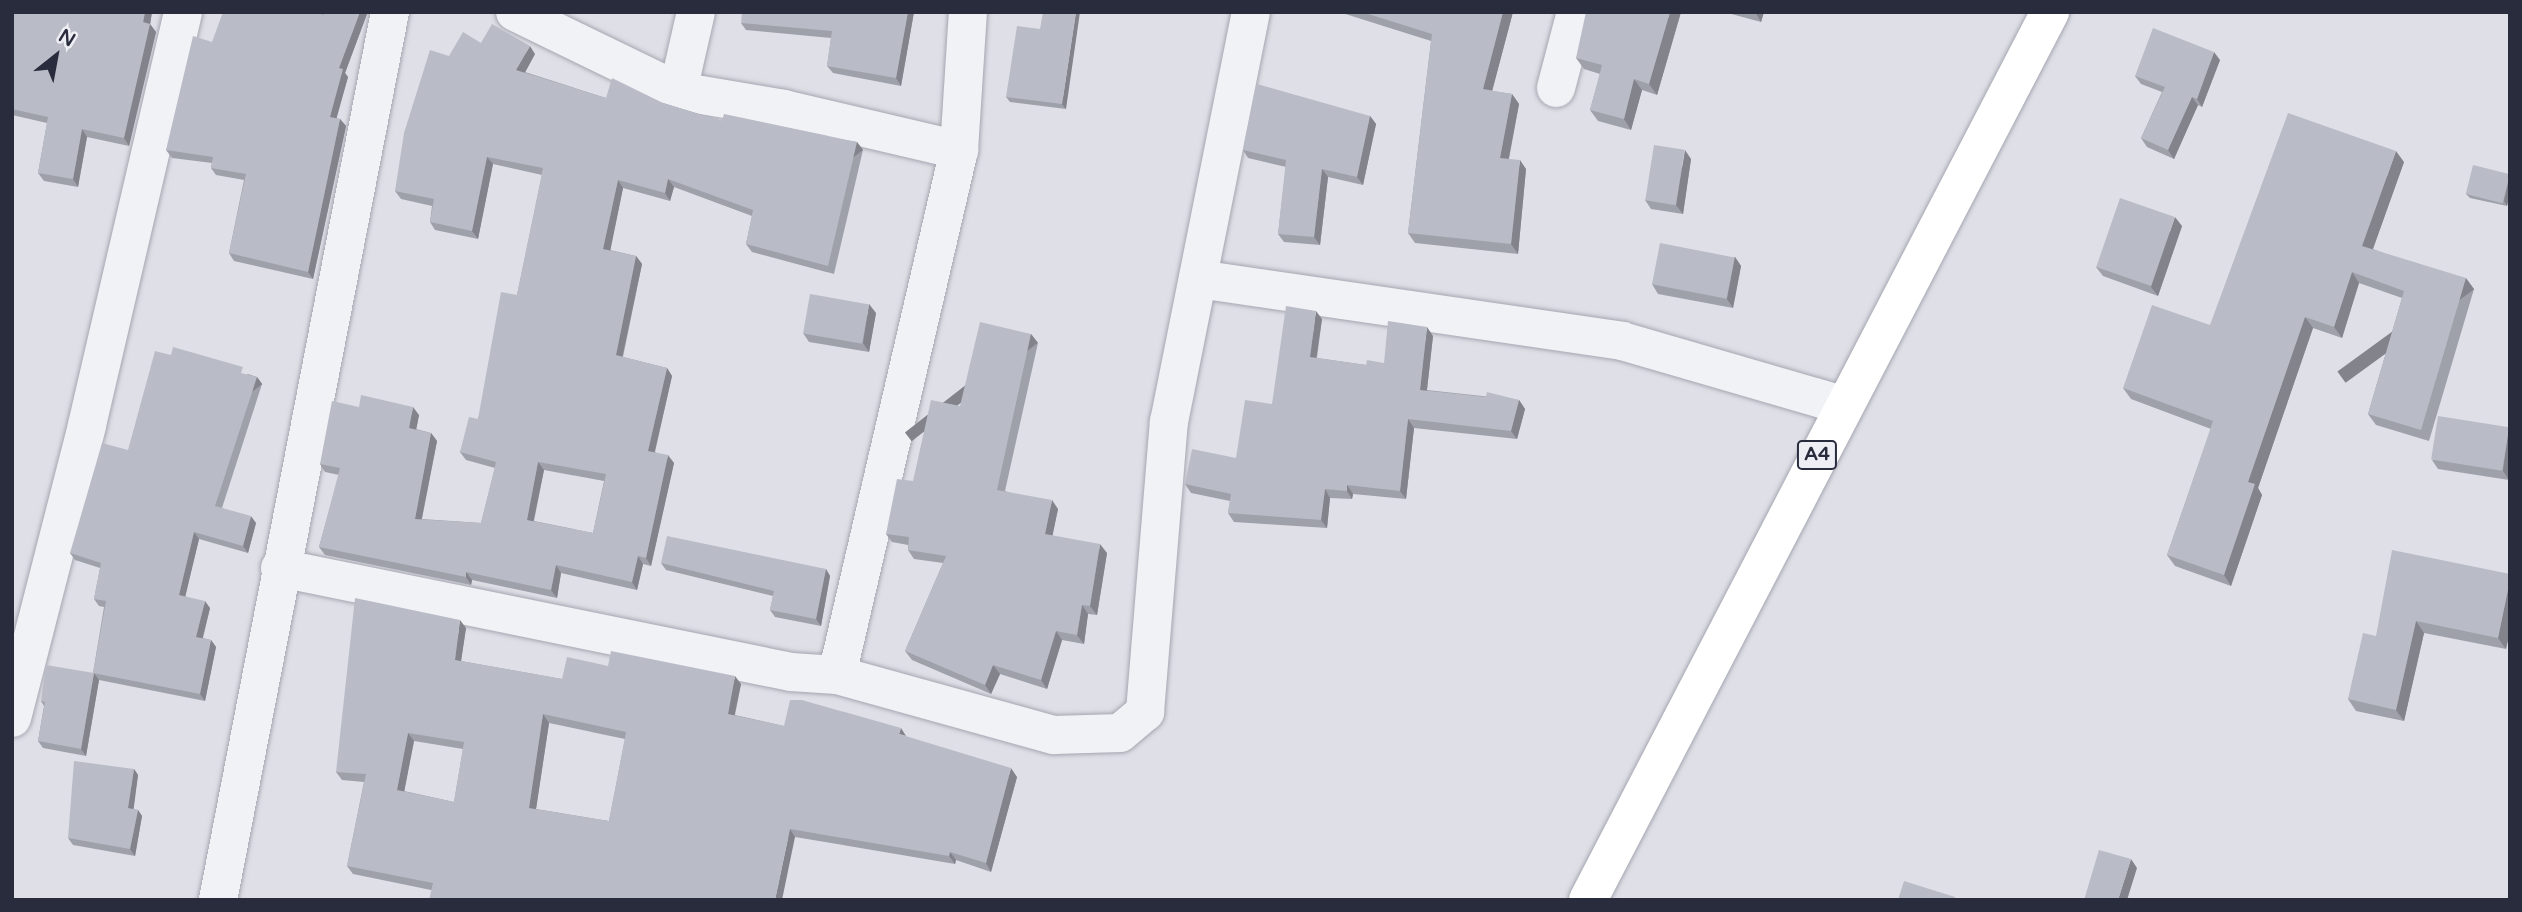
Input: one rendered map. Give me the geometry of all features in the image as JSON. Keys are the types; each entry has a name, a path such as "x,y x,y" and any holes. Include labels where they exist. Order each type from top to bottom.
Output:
{"highway":[{"name":"A4","path":"1588,900 1843,405 2050,12"}],"street":[{"path":"12,718 94,398 183,12"},
{"path":"218,900 280,568 390,12"},
{"path":"515,12 678,91 783,109 959,150"},
{"path":"678,91 696,12"},
{"path":"837,675 959,150 968,12"},
{"path":"280,568 791,672 837,675 1054,735 1120,733 1145,712 1169,422 1251,12"},
{"path":"1556,88 1576,12"},
{"path":"1198,279 1622,341 1843,405"}],"building":[{"path":"12,12 145,12 143,22 150,24 124,138 82,129 73,179 38,173 48,117 12,109"},
{"path":"223,12 309,12 325,15 319,12 360,12 339,68 343,69 330,117 340,119 308,272 229,253 246,174 211,168 213,157 166,150 193,36 212,42"},
{"path":"742,12 908,12 896,78 827,66 832,31 741,23"},
{"path":"1043,12 1076,12 1062,104 1006,97 1017,26 1040,29"},
{"path":"1362,12 1503,12 1483,89 1512,94 1500,158 1520,160 1511,244 1408,233 1432,34"},
{"path":"1586,12 1670,12 1649,84 1634,79 1624,119 1590,110 1602,65 1576,58"},
{"path":"492,24 530,46 516,70 606,98 612,78 663,103 722,121 724,114 857,142 828,266 746,244 753,210 668,179 665,193 618,180 603,249 636,256 616,355 667,368 648,451 668,455 646,558 638,556 632,582 556,565 551,590 466,572 466,577 319,547 340,468 320,464 332,401 359,407 361,395 413,407 409,428 431,433 415,519 481,523 496,462 460,452 469,417 478,419 501,292 517,295 543,168 487,157 472,231 430,222 434,199 395,191 404,133 430,50 449,56 463,32 481,43","holes":["538,462 606,474 593,533 527,520"]},
{"path":"2153,28 2214,52 2197,99 2192,97 2168,150 2141,138 2165,87 2135,76"},
{"path":"1257,84 1370,116 1357,177 1322,169 1314,237 1278,234 1286,160 1243,150"},
{"path":"2288,113 2396,151 2362,246 2466,278 2421,430 2368,414 2404,291 2352,272 2334,327 2305,317 2248,482 2255,484 2224,575 2167,555 2213,421 2123,388 2152,305 2210,325"},
{"path":"1654,145 1685,150 1676,205 1645,200"},
{"path":"2473,165 2510,174 2503,203 2466,194"},
{"path":"2120,198 2175,217 2151,286 2096,267"},
{"path":"1660,243 1735,258 1727,299 1652,284"},
{"path":"810,294 869,304 862,344 803,333"},
{"path":"1286,306 1316,311 1310,357 1366,365 1367,360 1384,363 1388,321 1427,327 1420,390 1486,397 1487,392 1519,400 1511,431 1408,419 1400,491 1347,485 1347,491 1325,489 1321,520 1228,513 1231,494 1185,484 1192,449 1236,458 1245,400 1272,404"},
{"path":"980,322 1031,334 997,490 1052,500 1045,534 1100,544 1090,606 1082,605 1077,635 1056,631 1041,680 993,665 985,685 905,651 946,556 908,550 909,537 886,534 897,479 913,481 931,400 960,406"},
{"path":"173,347 243,367 241,373 257,377 215,506 251,516 243,546 194,532 179,595 205,601 196,637 211,640 200,694 93,673 106,601 94,599 101,563 70,553 102,443 128,450 155,351 171,355"},
{"path":"2438,416 2509,427 2502,471 2431,459"},
{"path":"667,536 826,569 816,619 770,610 774,591 661,563"},
{"path":"2392,550 2510,574 2498,638 2416,621 2396,710 2348,699 2363,633 2376,636"},
{"path":"355,598 460,620 455,660 562,679 567,657 608,666 611,651 735,676 728,714 784,726 790,700 802,700 901,728 899,734 1011,768 986,863 950,852 949,856 790,829 775,900 429,900 433,883 347,866 366,774 336,772","holes":["543,714 626,732 609,821 529,808","408,733 464,742 454,802 397,790"]},
{"path":"46,665 94,673 81,749 38,741 45,702 41,701"},
{"path":"74,761 134,769 128,808 138,810 130,849 68,838"},
{"path":"2099,850 2131,859 2118,900 2084,900"},
{"path":"1904,881 1955,897 1954,900 1898,900"}]}
